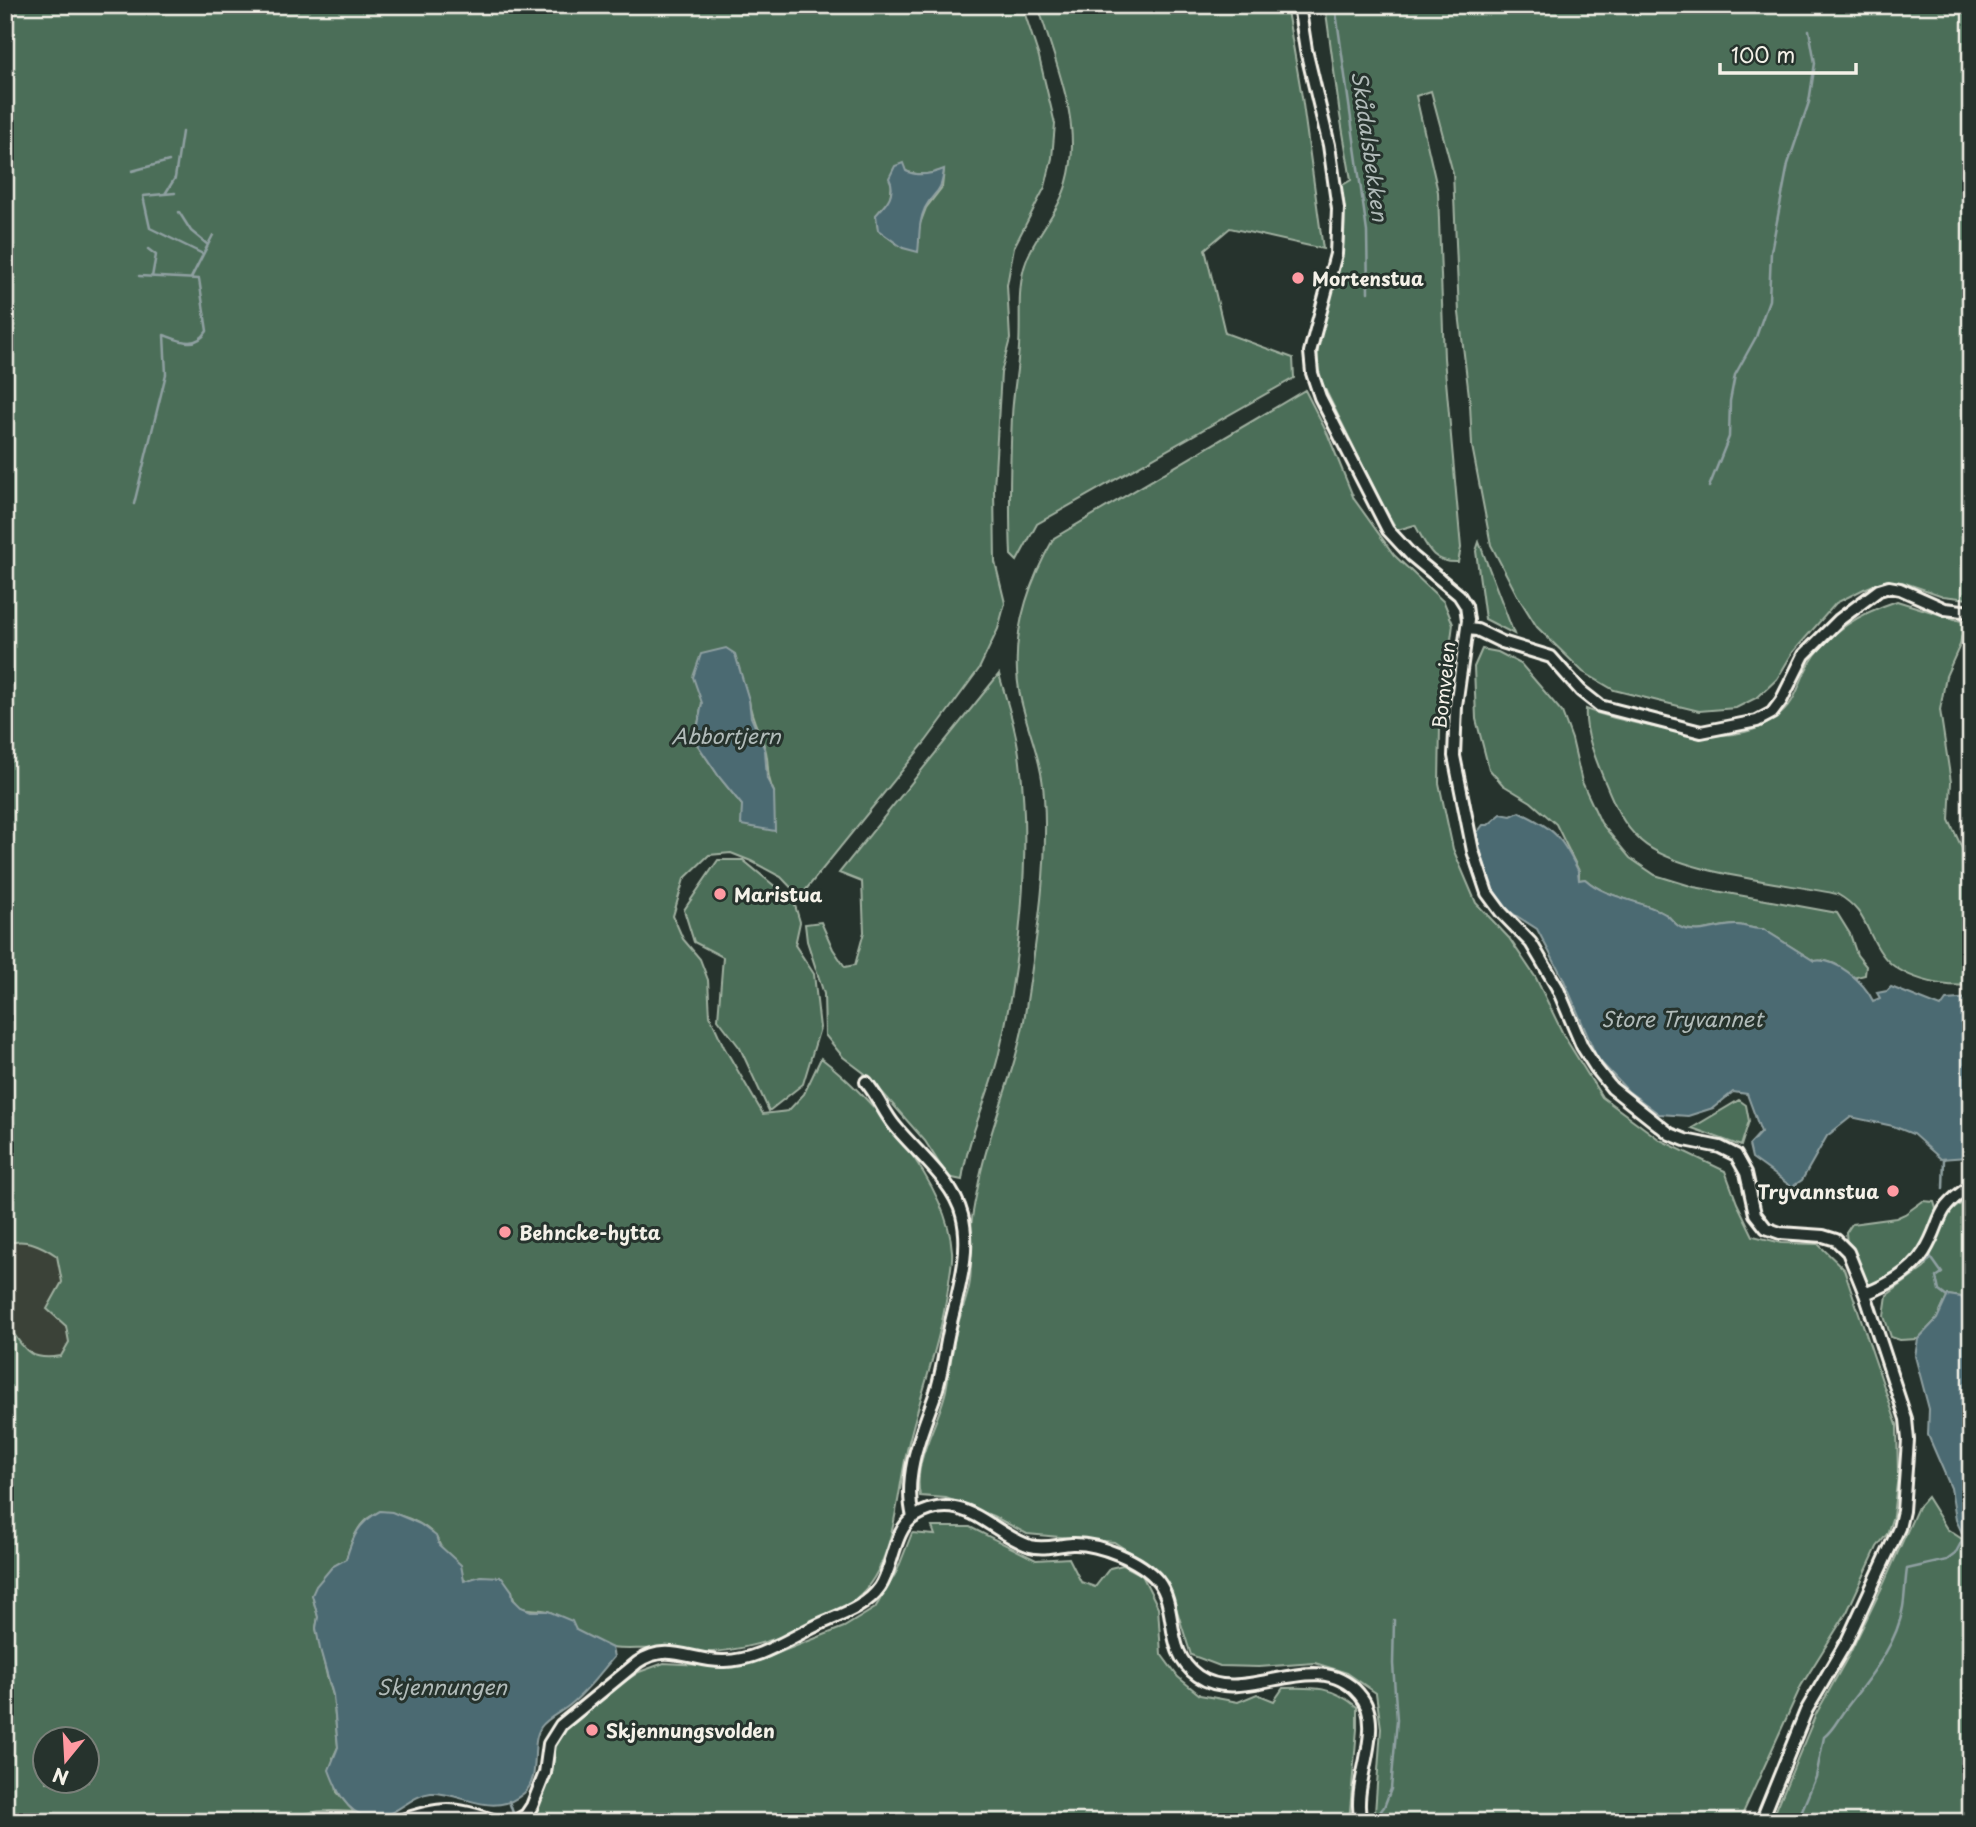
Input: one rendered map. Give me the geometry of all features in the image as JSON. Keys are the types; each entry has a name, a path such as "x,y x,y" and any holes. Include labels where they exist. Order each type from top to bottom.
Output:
{"street":[{"name":"Bomveien","path":"1298,5 1308,61 1329,145 1338,209 1336,254 1311,347 1314,380 1388,530 1412,556 1462,599 1467,610 1467,629 1456,706 1454,756 1473,851 1489,897 1531,943 1557,987 1582,1046 1612,1088 1670,1134 1720,1147 1735,1155 1745,1173 1755,1214 1766,1228 1780,1233 1809,1234 1836,1240 1852,1257 1865,1294"},
{"path":"1467,629 1477,630 1511,645 1545,653 1581,691 1600,706 1696,731 1708,731 1757,721 1772,713 1782,701 1804,655 1839,620 1879,590 1889,587 1900,589 1945,609 1971,612"},
{"path":"866,1082 895,1125 926,1158 948,1190 962,1213 964,1225 963,1268 942,1372 912,1467 910,1483 913,1517"},
{"path":"1760,1822 1806,1711 1847,1641 1902,1518 1908,1440 1906,1419 1865,1294 1895,1279 1915,1263 1925,1251 1940,1213 1947,1203 1971,1186"},
{"path":"514,1822 526,1815 532,1806 545,1773 549,1744 561,1725 638,1662 649,1655 662,1652 716,1661 741,1658 859,1606 880,1587 889,1572 902,1531 913,1517 940,1509 960,1509 976,1515 1029,1546 1044,1548 1089,1545 1106,1549 1152,1575 1162,1587 1178,1651 1192,1671 1208,1681 1234,1685 1320,1674 1337,1677 1349,1684 1363,1698 1370,1717 1370,1733 1358,1798 1361,1822"},
{"path":"397,1822 432,1810 449,1808 498,1822"}],"shaded area":[{"path":"15,1240 40,1244 57,1256 62,1282 47,1309 66,1326 69,1342 61,1356 43,1359 29,1354 5,1321 5,1244"}],"green space":[{"path":"5,5 1022,5 1039,57 1055,124 1052,158 1045,187 1014,247 1007,285 1010,339 1001,373 994,488 995,562 1005,603 998,629 979,669 926,741 800,897 781,877 751,861 731,853 709,855 684,879 673,916 683,939 700,959 708,980 710,1016 724,1047 763,1114 788,1111 804,1094 821,1058 862,1095 904,1144 937,1198 947,1225 952,1259 946,1303 908,1446 889,1543 874,1578 863,1592 850,1603 814,1624 750,1646 706,1652 612,1648 590,1639 551,1612 521,1607 514,1599 512,1591 481,1576 464,1581 456,1561 421,1524 396,1515 375,1515 361,1525 346,1559 332,1567 312,1595 318,1617 316,1628 333,1695 338,1747 333,1758 337,1792 354,1812 312,1812 290,1822 5,1822 5,1321 22,1345 40,1357 61,1356 69,1342 66,1326 47,1309 62,1282 57,1256 32,1243 5,1244","holes":["944,170 942,187 926,208 918,229 919,242 903,248 878,230 876,215 890,199 892,184 906,171 925,174","749,700 753,719 765,748 774,792 742,805 695,741 702,703"]},
{"path":"1038,5 1286,5 1323,249 1230,228 1205,249 1225,333 1293,358 1294,378 1037,524 1017,561 1011,555 1010,468 1022,278 1033,245 1067,182 1072,137 1065,92"},
{"path":"1325,5 1971,5 1971,584 1968,599 1943,596 1902,582 1884,581 1864,589 1836,603 1793,652 1777,679 1758,697 1736,708 1699,711 1614,690 1583,672 1537,627 1491,545 1472,446 1459,313 1453,173 1431,91 1416,96 1438,192 1444,358 1461,548 1458,562 1442,560 1431,552 1415,525 1397,530 1319,377 1317,364 1320,337 1341,261 1344,240 1341,186 1351,180"},
{"path":"1305,390 1328,435 1354,499 1394,555 1444,602 1453,624 1440,726 1439,783 1453,849 1476,903 1509,938 1536,978 1564,1036 1602,1097 1660,1140 1725,1171 1753,1236 1782,1243 1818,1244 1844,1269 1897,1425 1898,1475 1893,1516 1887,1534 1877,1547 1847,1612 1801,1686 1739,1822 1378,1822 1375,1813 1381,1728 1376,1693 1347,1673 1315,1663 1259,1667 1220,1666 1191,1655 1172,1595 1146,1563 1114,1542 1027,1534 993,1516 946,1498 920,1496 923,1456 943,1403 957,1327 969,1287 970,1241 980,1176 1022,1030 1041,903 1045,849 1043,784 1021,700 1017,658 1018,637 1028,596 1054,538"},
{"path":"1479,542 1514,634 1485,619 1476,551"},
{"path":"1897,601 1964,622 1960,645 1946,676 1940,710 1951,782 1949,820 1963,850 1971,889 1971,985 1935,983 1899,969 1882,954 1860,914 1837,894 1734,876 1680,862 1641,841 1615,806 1587,727 1586,709 1625,721 1705,735 1742,733 1759,727 1775,718 1789,705 1808,666 1835,633 1871,611"},
{"path":"1482,649 1498,652 1521,664 1562,712 1572,739 1582,782 1601,823 1630,858 1655,875 1694,887 1837,913 1850,934 1857,955 1866,966 1865,975 1853,978 1830,962 1814,961 1763,929 1736,925 1702,930 1682,928 1655,909 1603,891 1585,879 1579,880 1579,871 1556,824 1531,802 1503,785 1489,769 1476,719 1474,667"},
{"path":"999,674 1020,762 1024,833 1022,908 1013,983 999,1053 969,1147 962,1180 948,1177 925,1141 868,1076 843,1057 825,1035 824,994 807,941 805,924 821,922 833,949 845,967 855,965 864,932 862,882 839,873"},
{"path":"718,860 743,860 794,902 800,922 795,945 814,974 820,1028 803,1084 769,1111 740,1048 718,1019 723,957 694,942 684,910"},
{"path":"1739,1100 1746,1105 1749,1121 1741,1146 1692,1128"},
{"path":"1971,1196 1971,1311 1961,1297 1948,1295 1937,1319 1918,1339 1900,1340 1891,1337 1884,1316 1887,1295 1924,1268 1950,1212"},
{"path":"1923,1201 1934,1202 1937,1212 1921,1248 1900,1270 1875,1285 1865,1283 1847,1245 1846,1233 1852,1224 1896,1218"},
{"path":"1927,1497 1947,1529 1962,1539 1971,1538 1971,1822 1771,1822 1816,1714 1850,1653 1918,1507"},
{"path":"932,1527 970,1527 1036,1560 1069,1558 1081,1582 1095,1587 1110,1568 1123,1565 1142,1575 1158,1607 1161,1654 1178,1677 1200,1695 1238,1702 1257,1694 1274,1701 1283,1688 1304,1688 1331,1691 1348,1700 1357,1707 1349,1822 521,1822 560,1726 581,1710 639,1672 664,1663 721,1666 758,1661 844,1627 875,1608 897,1571 912,1533 935,1535"}],"water":[{"path":"903,163 906,171 915,174 944,169 939,188 923,214 918,252 903,248 878,230 876,215 887,202 892,189 889,178 895,166"},
{"name":"Abbortjern","path":"726,648 735,654 749,700 751,717 765,750 767,779 774,792 775,831 741,825 742,805 695,741 702,703 693,677 701,654"},
{"name":"Store Tryvannet","path":"1519,812 1556,835 1579,872 1579,880 1585,879 1603,891 1655,909 1682,928 1702,930 1736,925 1763,929 1814,961 1831,963 1848,972 1863,986 1873,1001 1880,998 1877,993 1887,991 1891,987 1941,1007 1946,1000 1971,998 1971,1154 1967,1157 1941,1159 1913,1134 1893,1126 1851,1117 1827,1136 1802,1180 1792,1187 1752,1158 1749,1145 1761,1132 1747,1094 1733,1092 1713,1108 1688,1116 1659,1114 1628,1091 1597,1058 1563,978 1537,929 1509,911 1494,894 1487,877 1476,834 1483,825 1488,825 1501,814 1511,816"},
{"path":"1948,1295 1961,1297 1971,1311 1971,1538 1964,1537 1956,1520 1951,1488 1928,1435 1929,1409 1915,1356 1918,1339 1937,1319"},
{"name":"Skjennungen","path":"380,1511 392,1512 420,1524 436,1536 439,1545 461,1565 464,1581 481,1576 502,1577 512,1591 513,1599 521,1607 531,1611 548,1611 572,1621 576,1630 612,1648 614,1657 588,1688 541,1727 536,1743 533,1778 524,1793 512,1801 489,1805 431,1793 415,1798 385,1816 368,1817 354,1811 335,1785 329,1770 338,1747 333,1695 320,1649 316,1628 318,1617 312,1595 332,1567 346,1559 354,1537 362,1525"}],"waterway":[{"name":"Skådalsbekken","path":"1335,5 1367,232 1368,292"},
{"path":"1709,487 1729,437 1730,401 1735,375 1756,337 1769,300 1771,252 1788,164 1809,102 1815,63 1809,30"},
{"path":"165,194 175,178 182,132"},
{"path":"132,171 169,161"},
{"path":"175,193 143,196 150,228 203,254"},
{"path":"179,212 191,231 208,245"},
{"path":"191,278 213,235"},
{"path":"148,249 156,255 152,277"},
{"path":"134,504 166,374 164,335 193,342 203,337 207,331 199,279 139,276"},
{"path":"1943,1189 1944,1159"},
{"path":"1940,1232 1945,1218"},
{"path":"1934,1244 1930,1256 1942,1273 1936,1277 1939,1291 1947,1297"},
{"path":"1919,1268 1931,1259"},
{"path":"1797,1822 1816,1777 1824,1737 1873,1673 1895,1635 1903,1607 1907,1569 1947,1560 1955,1554 1964,1537"},
{"path":"1372,1822 1384,1807 1391,1789 1397,1720 1393,1664 1394,1620"},
{"path":"509,1801 514,1816"}],"place":[{"name":"Mortenstua","path":"1298,278"},
{"name":"Maristua","path":"720,894"},
{"name":"Tryvannstua","path":"1893,1191"},
{"name":"Behncke-hytta","path":"505,1232"},
{"name":"Skjennungsvolden","path":"592,1730"}]}
